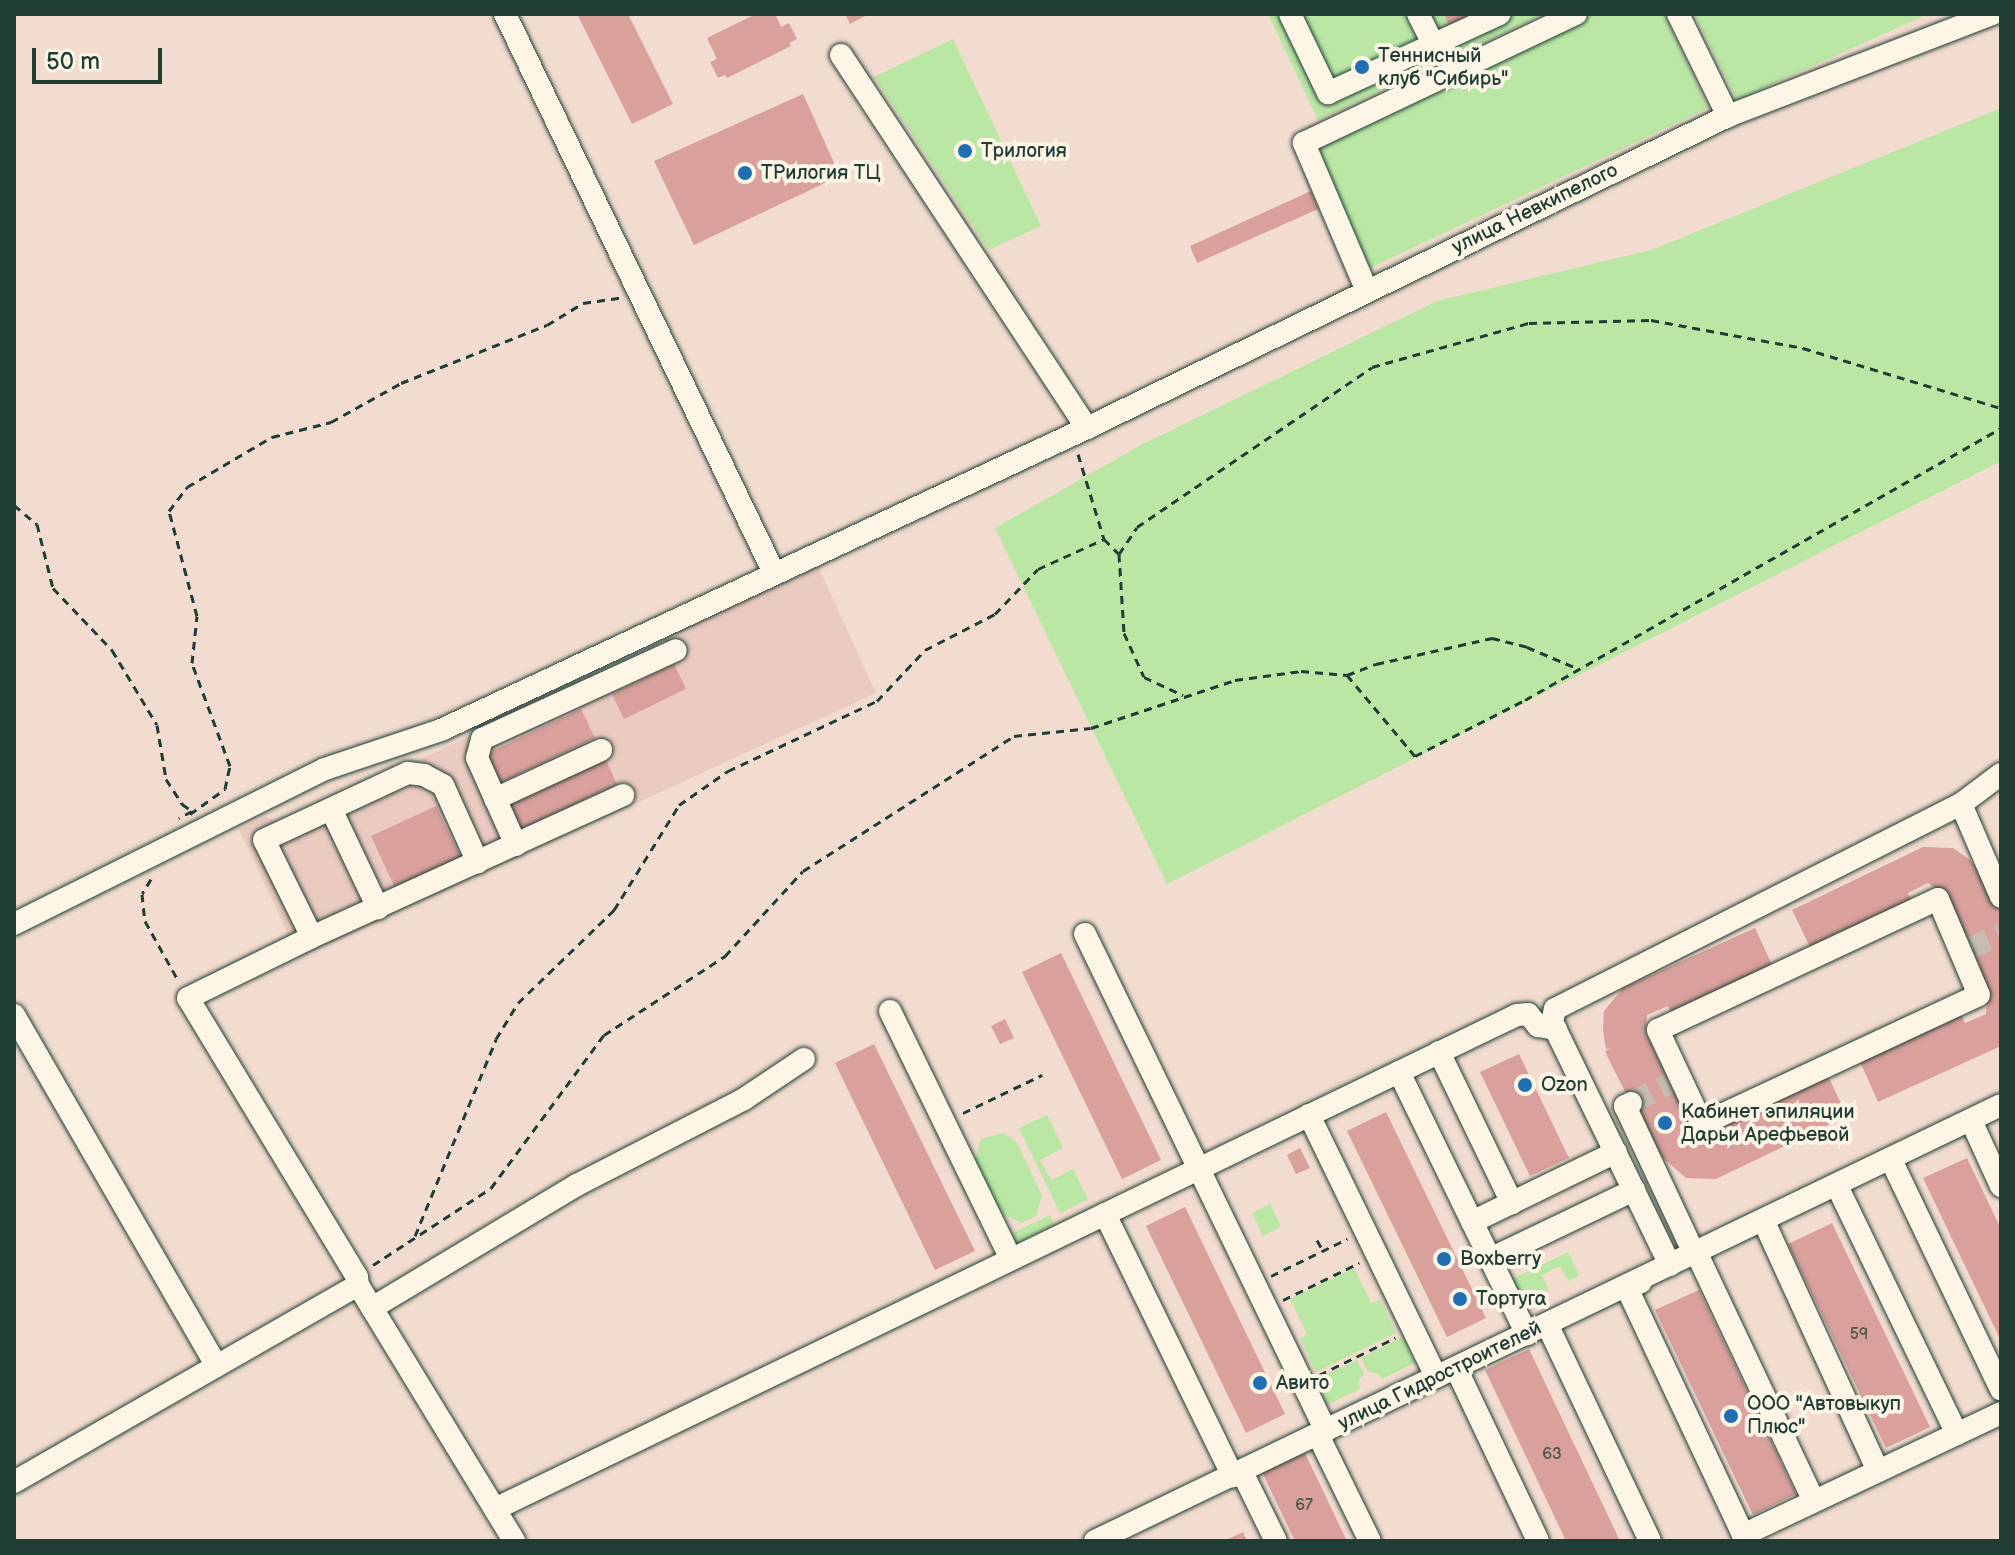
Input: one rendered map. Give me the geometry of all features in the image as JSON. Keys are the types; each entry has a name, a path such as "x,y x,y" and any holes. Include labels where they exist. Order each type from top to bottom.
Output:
{"street":[{"path":"505,14 774,573"},
{"path":"1290,14 1328,93 1500,14"},
{"path":"1418,14 1434,45"},
{"path":"1367,291 1304,143 1576,14"},
{"path":"1678,14 1728,116"},
{"name":"улица Невкипелого","path":"14,924 325,769 441,730 1087,428 1728,116 1993,14"},
{"path":"841,55 1087,428"},
{"path":"516,845 477,758 482,739 676,650"},
{"path":"495,799 601,750"},
{"path":"312,937 264,840 408,773 424,775 443,785 478,863"},
{"path":"1670,1265 1551,1015 1560,1006 1961,804 2001,774"},
{"path":"514,1541 188,998 312,937 623,795"},
{"path":"1961,804 2001,897"},
{"path":"331,809 378,908"},
{"path":"1938,899 1964,950 1979,995 1702,1124 1675,1080 1658,1030 1938,899"},
{"path":"1085,934 1303,1383 1370,1541"},
{"path":"890,1011 1011,1259"},
{"path":"495,1509 1522,1013 1528,1014 1538,1026 1556,1029"},
{"path":"14,1015 217,1366"},
{"path":"1439,1052 1512,1203"},
{"path":"372,1308 577,1185 744,1099 804,1059"},
{"path":"1399,1072 1490,1259 1537,1329 1650,1541"},
{"path":"1631,1103 1625,1106 1814,1501"},
{"name":"улица Гидростроителей","path":"1095,1541 2001,1105"},
{"path":"1309,1115 1413,1329 1446,1373 1531,1539"},
{"path":"2001,1115 1627,1288 1738,1538 2001,1413"},
{"path":"1974,1127 2001,1186"},
{"path":"1472,1222 1616,1152"},
{"path":"1893,1164 2001,1389"},
{"path":"1490,1259 1634,1190"},
{"path":"1839,1190 1957,1434"},
{"path":"1105,1214 1237,1474 1276,1541"},
{"path":"1765,1224 1878,1471"},
{"path":"14,1482 217,1366 357,1281"}],"path":[{"path":"188,998 145,921 142,894 192,811 225,789 230,766 192,663 197,616 169,511 187,487 272,437 331,422 401,383 547,325 583,303 641,296"},
{"path":"1184,695 1144,677 1124,633 1119,554 1137,527 1372,367 1529,323 1651,320 1803,348 2001,408"},
{"path":"1087,428 1078,454 1104,539 1119,554"},
{"path":"1347,675 1415,756 1579,669 2001,428"},
{"path":"14,505 37,524 53,588 112,650 157,725 166,779 182,804 192,811"},
{"path":"414,1236 496,1039 518,1003 614,910 679,805 728,771 877,701 925,650 995,614 1038,569 1104,539"},
{"path":"357,1281 414,1236 491,1188 604,1035 725,956 803,871 1014,736 1091,728 1235,680 1301,671 1347,675 1376,664 1492,638 1527,647 1579,669"},
{"path":"944,1122 1042,1075"},
{"path":"981,1095 985,1103"},
{"path":"1255,1283 1365,1230"},
{"path":"1317,1240 1323,1251"},
{"path":"1266,1308 1377,1255"},
{"path":"1303,1383 1413,1329"}],"shaded area":[{"path":"818,566 876,693 299,958 239,829 265,817 281,823 678,641 674,632"}],"green space":[{"name":"Теннисный клуб \"Сибирь\"","path":"1268,14 1544,14 1318,120"},
{"path":"1594,14 1664,14 1708,108 1370,268 1313,147"},
{"path":"1694,14 1928,14 1737,100"},
{"name":"Трилогия","path":"953,39 1041,226 989,250 874,77"},
{"path":"2001,108 2001,461 1167,884 995,528 1143,444 1437,301 1651,250"},
{"path":"1047,1115 1063,1148 1040,1160 1051,1180 1073,1169 1088,1199 1060,1213 1019,1128"},
{"path":"1003,1133 1016,1141 1042,1195 1036,1216 1022,1223 1002,1214 975,1160 981,1139"},
{"path":"1270,1204 1281,1227 1263,1236 1252,1213"},
{"path":"1050,1215 1054,1225 1014,1245 1009,1235"},
{"path":"1568,1252 1579,1276 1568,1281 1560,1266 1542,1275 1549,1290 1522,1303 1510,1280"},
{"path":"1354,1268 1371,1303 1380,1300 1396,1333 1316,1372 1300,1338 1307,1334 1290,1299"},
{"path":"1403,1337 1415,1363 1382,1379 1377,1373 1368,1372 1361,1358"},
{"path":"1357,1360 1364,1374 1359,1380 1360,1389 1327,1405 1315,1380"}],"building":[{"path":"577,14 628,14 673,104 632,124"},
{"path":"756,14 775,14 781,27 789,23 797,39 789,43 791,46 727,78 725,75 718,78 710,62 717,59 707,38"},
{"path":"845,14 869,14 850,24"},
{"path":"1444,14 1477,14 1450,27"},
{"name":"ТРилогия ТЦ","path":"803,94 835,165 827,182 694,245 654,161"},
{"path":"1311,191 1318,209 1197,263 1190,246"},
{"path":"674,664 686,689 624,719 612,694"},
{"path":"581,709 595,738 498,784 484,755"},
{"path":"604,756 617,784 520,830 507,801"},
{"path":"436,806 461,858 395,888 371,836"},
{"path":"1923,847 1953,848 1969,859 1981,874 1977,877 1983,874 2001,914 2001,1046 1878,1102 1859,1059 1960,1012 1965,1023 1986,1014 1987,995 1944,894 1928,883 1908,893 1913,904 1813,953 1792,910"},
{"path":"1755,928 1775,971 1673,1017 1668,1006 1647,1015 1646,1034 1695,1132 1711,1143 1731,1133 1726,1122 1827,1074 1847,1116 1716,1179 1686,1178 1656,1152 1611,1064 1605,1051 1612,1048 1606,1049 1604,1011 1623,988"},
{"path":"1061,953 1161,1160 1122,1179 1022,972"},
{"path":"1005,1019 1014,1038 1000,1044 991,1026"},
{"path":"874,1044 975,1251 935,1270 835,1063"},
{"path":"1519,1054 1569,1158 1530,1176 1480,1072"},
{"path":"1386,1112 1486,1318 1447,1337 1347,1131"},
{"path":"1300,1148 1310,1168 1296,1174 1287,1155"},
{"path":"1967,1158 2001,1229 2001,1341 1923,1178"},
{"path":"1185,1207 1285,1414 1246,1433 1146,1226"},
{"path":"1832,1223 1930,1427 1886,1448 1788,1244"},
{"path":"1699,1290 1796,1494 1753,1515 1655,1310"},
{"path":"1529,1349 1620,1541 1566,1541 1485,1370"},
{"path":"1304,1451 1347,1541 1295,1541 1262,1472"},
{"path":"1243,1532 1247,1541 1224,1541"}],"tunnel":[{"path":"1968,949 2001,934"},
{"path":"1631,1103 1670,1083"}],"place":[{"name":"Теннисный клуб \"Сибирь\"","path":"1362,67"},
{"name":"Трилогия","path":"965,151"},
{"name":"ТРилогия ТЦ","path":"745,173"},
{"name":"Ozon","path":"1525,1085"},
{"name":"Кабинет эпиляции Дарьи Арефьевой","path":"1665,1123"},
{"name":"Boxberry","path":"1444,1259"},
{"name":"Тортуга","path":"1460,1299"},
{"name":"Авито","path":"1260,1383"},
{"name":"ООО \"Автовыкуп Плюс\"","path":"1731,1416"}]}
